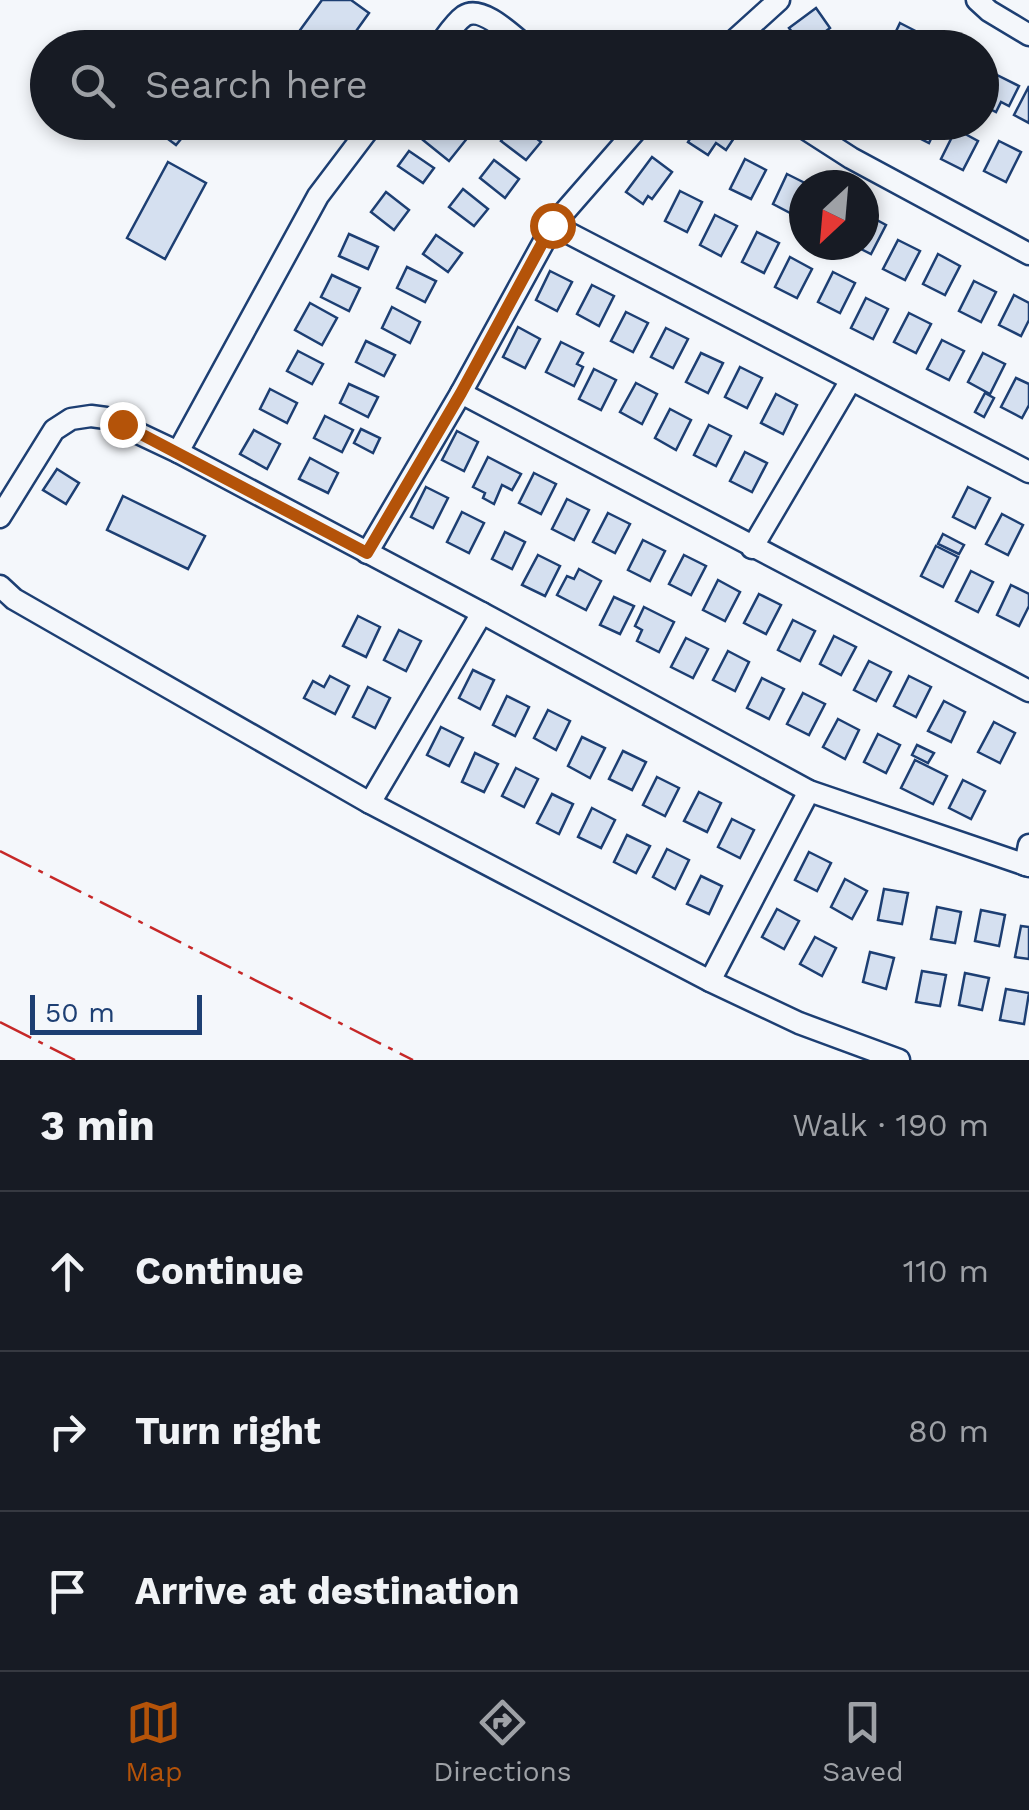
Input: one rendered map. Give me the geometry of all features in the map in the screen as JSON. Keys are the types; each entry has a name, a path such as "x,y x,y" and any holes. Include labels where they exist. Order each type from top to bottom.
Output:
{"street":[{"path":"746,30 779,0"},
{"path":"977,0 988,11 1029,34"},
{"path":"452,30 464,16 471,14 485,17 503,30"},
{"path":"178,452 318,196 360,140"},
{"path":"367,553 461,393 552,225 624,140"},
{"path":"823,140 1029,254"},
{"path":"552,225 1029,472"},
{"path":"752,548 852,380"},
{"path":"461,393 1029,691"},
{"path":"0,516 54,430 71,419 106,418 482,613 808,791 1028,859"},
{"path":"0,586 14,598 370,802 710,982 799,1023 899,1060"},
{"path":"370,802 482,613"},
{"path":"710,982 808,791"}],"building":[{"path":"322,0 351,0 369,13 357,30 300,30"},
{"path":"816,8 830,28 790,30"},
{"path":"999,76 1019,86 1009,106 1001,102 999,106"},
{"path":"1029,86 1029,123 1014,115"},
{"path":"423,140 466,140 449,161"},
{"path":"538,140 541,142 526,160 501,141"},
{"path":"733,140 726,150 716,143 708,155 688,142"},
{"path":"950,140 978,141 963,170 941,159"},
{"path":"999,141 1021,152 1006,182 984,171"},
{"path":"409,151 434,168 423,183 398,166"},
{"path":"652,157 672,172 652,199 648,196 643,204 626,192"},
{"path":"745,159 766,170 751,199 730,189"},
{"path":"494,160 519,179 505,198 480,178"},
{"path":"168,162 206,183 165,259 127,238"},
{"path":"787,174 789,175 789,212 773,204"},
{"path":"463,189 488,209 474,226 449,207"},
{"path":"680,191 702,202 687,232 665,221"},
{"path":"386,192 409,210 394,230 371,212"},
{"path":"715,215 737,226 721,256 700,245"},
{"path":"757,232 779,243 764,273 742,262"},
{"path":"349,234 378,247 368,269 339,256"},
{"path":"436,235 462,253 448,272 423,254"},
{"path":"898,240 920,251 905,280 883,269"},
{"path":"938,254 960,266 945,295 923,284"},
{"path":"789,259 812,269 797,298 775,287"},
{"path":"407,267 436,281 425,302 397,288"},
{"path":"550,271 572,282 557,311 536,300"},
{"path":"833,272 855,283 840,313 818,302"},
{"path":"332,275 360,288 349,311 321,297"},
{"path":"974,281 996,292 981,322 959,311"},
{"path":"592,285 614,296 599,326 577,314"},
{"path":"1014,295 1029,303 1029,320 1021,336 999,325"},
{"path":"866,298 888,309 873,339 851,328"},
{"path":"310,303 337,318 322,345 295,330"},
{"path":"392,307 420,322 410,343 382,328"},
{"path":"626,312 648,323 633,352 611,341"},
{"path":"909,313 931,324 916,353 894,342"},
{"path":"518,327 540,339 525,368 503,357"},
{"path":"666,328 688,339 673,368 651,357"},
{"path":"942,340 964,351 949,380 927,369"},
{"path":"366,341 395,355 384,376 356,362"},
{"path":"561,342 583,353 577,364 583,367 574,386 546,372"},
{"path":"298,351 323,364 312,384 287,371"},
{"path":"701,353 723,363 708,393 686,382"},
{"path":"983,353 1005,364 990,394 968,382"},
{"path":"740,367 762,378 747,408 725,397"},
{"path":"594,369 616,380 601,410 579,399"},
{"path":"1016,378 1029,384 1029,405 1022,418 1001,407"},
{"path":"636,383 657,394 642,424 620,412"},
{"path":"349,384 378,397 368,417 340,403"},
{"path":"270,389 297,403 287,423 260,409"},
{"path":"985,393 994,398 984,417 975,412"},
{"path":"776,394 797,405 783,434 761,423"},
{"path":"670,409 691,420 676,450 655,438"},
{"path":"325,416 353,430 342,452 314,438"},
{"path":"709,425 731,436 716,466 694,455"},
{"path":"361,429 380,438 373,453 354,443"},
{"path":"254,430 280,444 267,469 240,454"},
{"path":"457,431 478,442 464,471 442,460"},
{"path":"745,452 767,463 752,492 730,481"},
{"path":"488,457 521,474 512,490 502,485 494,504 473,487"},
{"path":"310,458 338,473 328,493 299,479"},
{"path":"57,469 79,483 66,504 43,490"},
{"path":"534,473 556,484 541,514 519,503"},
{"path":"426,487 448,498 433,528 411,517"},
{"path":"968,487 990,498 975,528 953,517"},
{"path":"123,496 205,536 188,569 107,530"},
{"path":"567,499 589,510 574,540 552,529"},
{"path":"462,512 484,523 469,553 447,542"},
{"path":"608,513 630,524 615,553 593,542"},
{"path":"1002,514 1023,525 1008,555 986,544"},
{"path":"505,532 525,542 512,569 492,559"},
{"path":"943,534 964,545 959,554 938,544"},
{"path":"643,540 665,551 650,581 628,570"},
{"path":"936,546 958,557 943,587 921,576"},
{"path":"538,555 560,566 545,596 522,585"},
{"path":"684,555 706,566 691,595 669,584"},
{"path":"579,569 601,581 586,610 557,595 567,576 574,579"},
{"path":"971,571 993,582 978,612 956,601"},
{"path":"718,580 740,592 725,621 703,610"},
{"path":"1011,585 1029,594 1029,606 1019,626 997,615"},
{"path":"759,594 781,605 766,634 744,623"},
{"path":"614,597 634,606 620,634 600,625"},
{"path":"644,607 674,622 659,652 637,641 642,630 635,626"},
{"path":"358,616 380,627 366,657 343,646"},
{"path":"793,620 815,631 800,661 778,650"},
{"path":"399,630 421,641 406,671 384,660"},
{"path":"834,636 856,647 841,675 820,664"},
{"path":"686,638 708,649 693,678 671,667"},
{"path":"728,651 749,662 735,691 713,680"},
{"path":"869,661 891,672 876,701 854,690"},
{"path":"473,670 494,680 480,709 459,698"},
{"path":"330,676 349,686 335,714 304,698 313,681 324,687"},
{"path":"909,676 931,687 916,717 894,706"},
{"path":"762,678 784,689 769,719 747,708"},
{"path":"368,687 390,698 375,728 353,717"},
{"path":"803,693 825,704 809,735 787,724"},
{"path":"507,696 529,707 515,736 493,725"},
{"path":"944,701 965,712 951,742 928,731"},
{"path":"548,710 570,721 556,750 534,738"},
{"path":"838,719 859,730 845,759 823,747"},
{"path":"994,722 1015,733 1000,763 978,752"},
{"path":"441,727 463,738 449,766 427,755"},
{"path":"878,734 900,745 886,773 864,762"},
{"path":"582,737 605,748 590,778 568,766"},
{"path":"917,745 934,753 928,763 912,755"},
{"path":"623,751 646,762 632,790 609,779"},
{"path":"475,753 498,764 484,792 462,782"},
{"path":"915,760 947,776 933,804 901,788"},
{"path":"516,768 538,779 524,807 502,796"},
{"path":"657,777 679,788 665,816 643,805"},
{"path":"963,780 985,791 971,819 949,808"},
{"path":"699,792 721,803 707,832 684,821"},
{"path":"552,794 573,804 559,834 537,823"},
{"path":"592,808 615,820 601,848 578,837"},
{"path":"732,819 754,830 740,858 718,847"},
{"path":"627,835 650,846 636,873 614,862"},
{"path":"667,849 689,860 675,889 653,877"},
{"path":"809,852 831,863 817,891 795,880"},
{"path":"701,876 722,886 709,914 687,904"},
{"path":"845,879 867,891 852,919 831,907"},
{"path":"884,889 908,893 902,924 878,920"},
{"path":"937,907 961,912 955,943 931,939"},
{"path":"777,909 799,921 784,949 762,937"},
{"path":"981,910 1005,915 999,946 975,941"},
{"path":"1021,926 1029,927 1029,959 1015,957"},
{"path":"815,937 836,948 822,976 800,964"},
{"path":"870,952 894,958 886,989 863,982"},
{"path":"922,971 946,975 940,1006 916,1002"},
{"path":"965,973 989,978 982,1010 959,1005"},
{"path":"1006,989 1029,993 1024,1024 1000,1020"}],"power":[{"path":"0,851 413,1060"},
{"path":"0,1022 75,1060"}],"route":[{"path":"122,424 367,553 461,393 552,225"}]}
